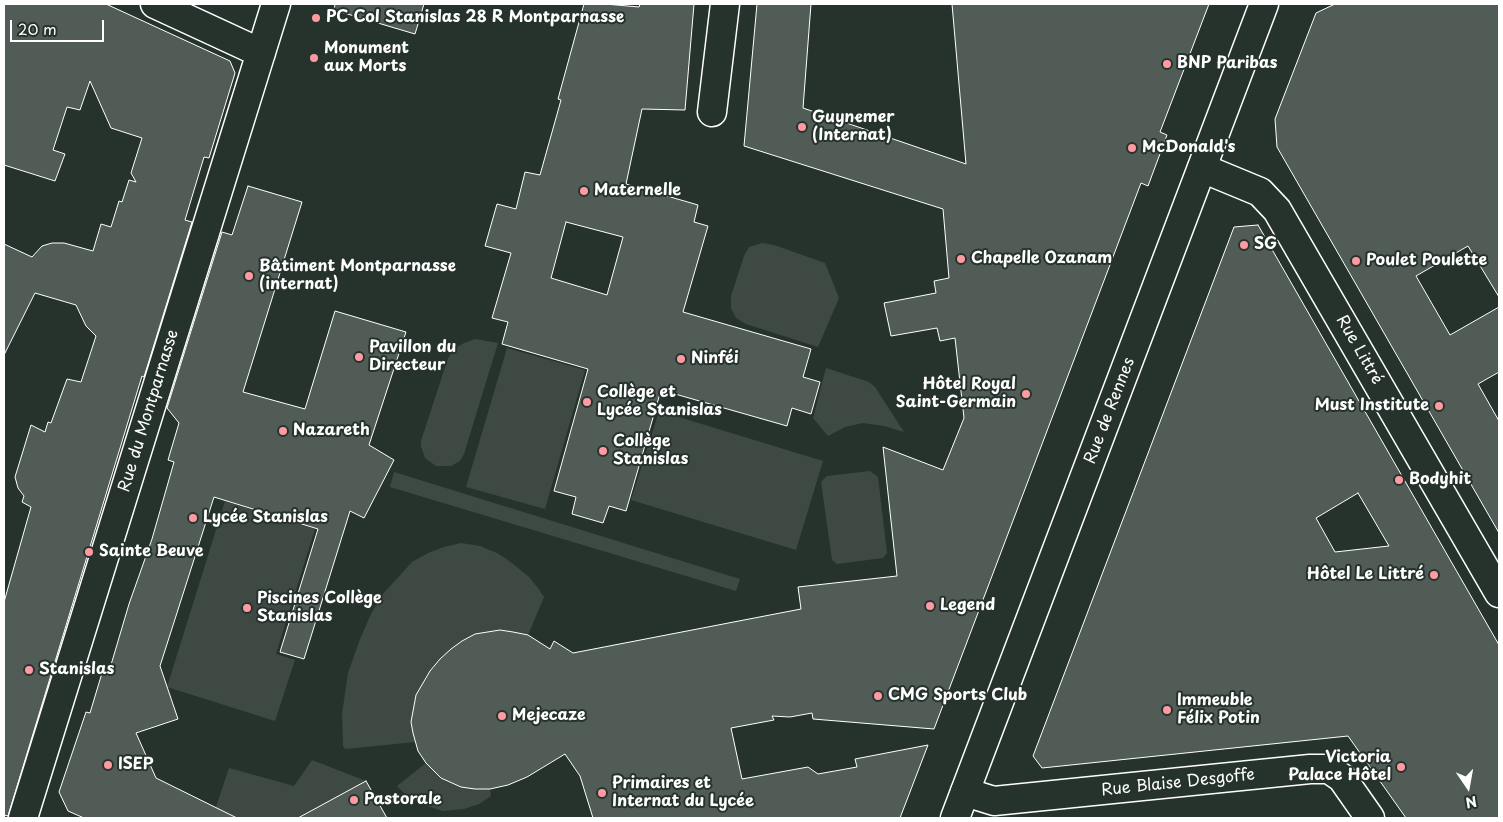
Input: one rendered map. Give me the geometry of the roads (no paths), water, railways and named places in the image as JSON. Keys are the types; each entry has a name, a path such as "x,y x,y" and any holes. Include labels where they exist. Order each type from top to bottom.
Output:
{"street":[{"path":"155,4 261,53"},
{"name":"Rue du Montparnasse","path":"23,818 276,4"},
{"path":"712,112 725,4"},
{"name":"Rue de Rennes","path":"955,818 1264,4"},
{"name":"Rue Littré","path":"1202,168 1260,192 1277,210 1499,593"},
{"name":"Rue Blaise Desgoffe","path":"965,792 994,801 1310,769 1329,769 1342,778 1370,818"},
{"path":"4,814 11,818"}],"place":[{"name":"PC Col Stanislas 28 R Montparnasse","path":"316,18"},
{"name":"Monument aux Morts","path":"314,58"},
{"name":"BNP Paribas","path":"1167,64"},
{"name":"Guynemer (Internat)","path":"802,127"},
{"name":"McDonald's","path":"1132,148"},
{"name":"Maternelle","path":"584,191"},
{"name":"SG","path":"1244,245"},
{"name":"Chapelle Ozanam","path":"961,259"},
{"name":"Poulet Poulette","path":"1356,261"},
{"name":"Bâtiment Montparnasse (internat)","path":"249,276"},
{"name":"Pavillon du Directeur","path":"359,357"},
{"name":"Ninféi","path":"681,359"},
{"name":"Hôtel Royal Saint-Germain","path":"1026,394"},
{"name":"Collège et Lycée Stanislas","path":"587,402"},
{"name":"Must Institute","path":"1439,406"},
{"name":"Nazareth","path":"283,431"},
{"name":"Collège Stanislas","path":"603,451"},
{"name":"Bodyhit","path":"1399,480"},
{"name":"Lycée Stanislas","path":"193,518"},
{"name":"Sainte Beuve","path":"89,552"},
{"name":"Hôtel Le Littré","path":"1434,575"},
{"name":"Legend","path":"930,606"},
{"name":"Piscines Collège Stanislas","path":"247,608"},
{"name":"Stanislas","path":"29,670"},
{"name":"CMG Sports Club","path":"878,696"},
{"name":"Immeuble Félix Potin","path":"1167,710"},
{"name":"Mejecaze","path":"502,716"},
{"name":"ISEP","path":"108,765"},
{"name":"Victoria Palace Hôtel","path":"1401,767"},
{"name":"Primaires et Internat du Lycée","path":"602,793"},
{"name":"Pastorale","path":"354,800"}]}
